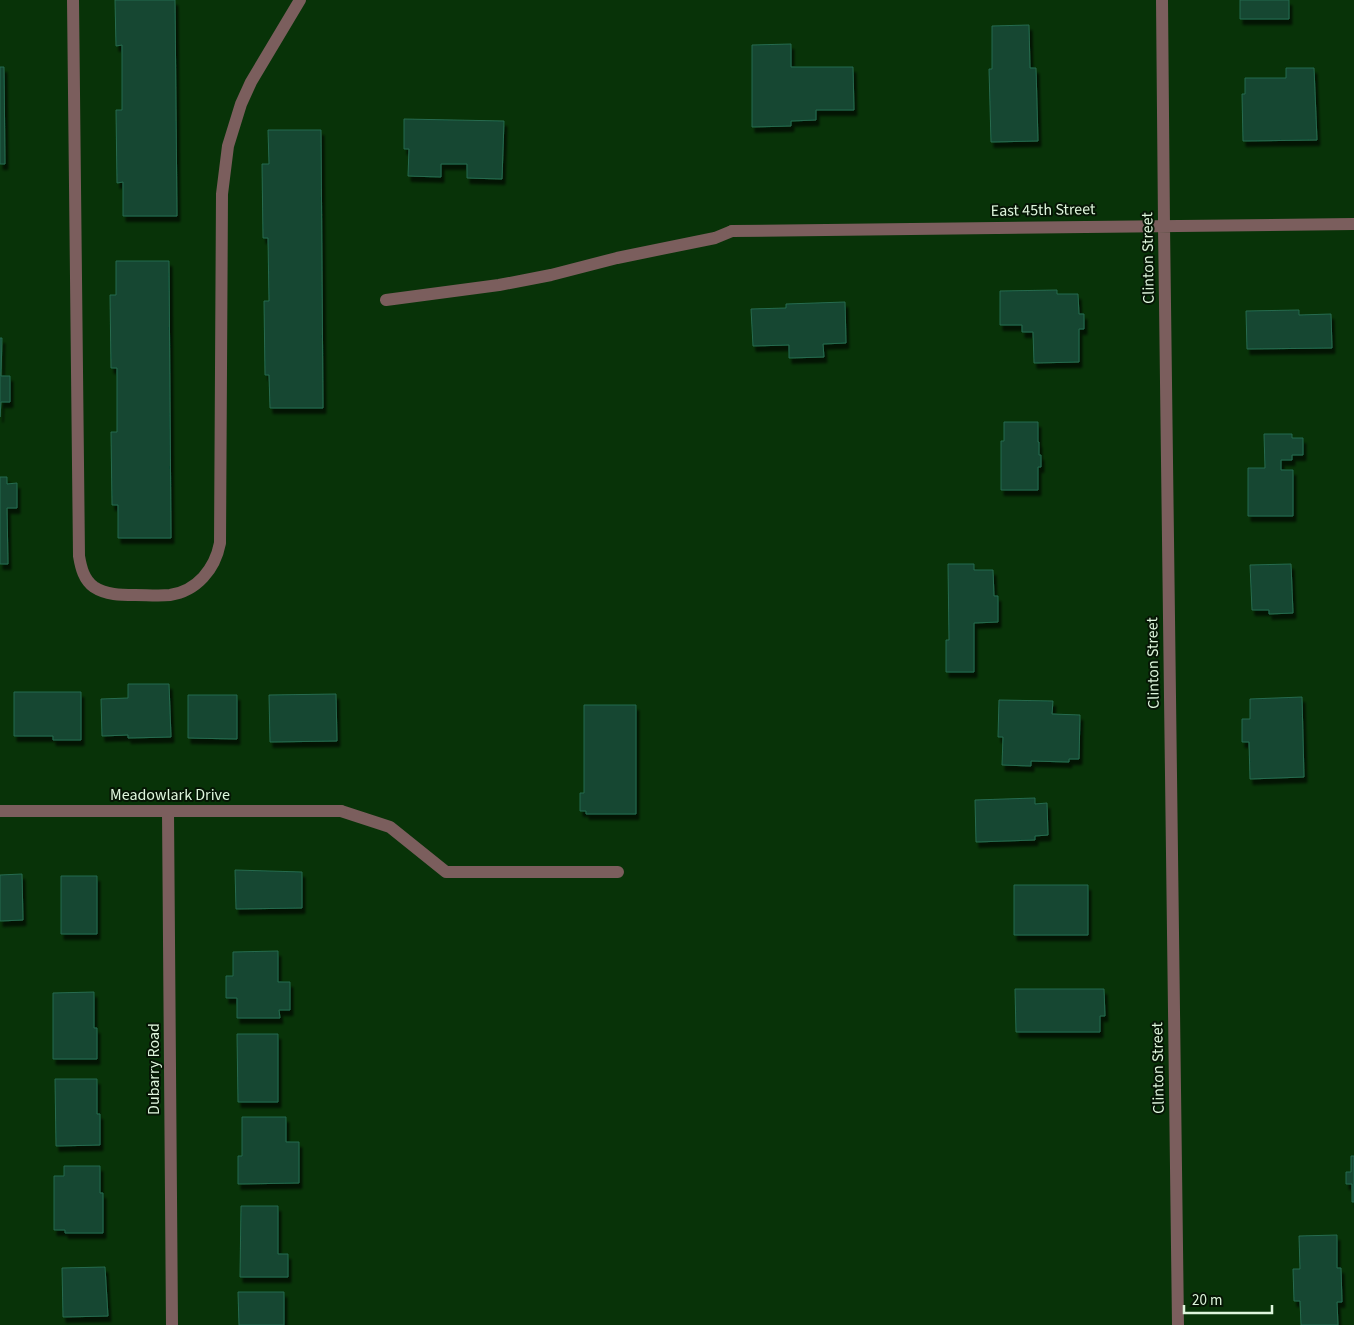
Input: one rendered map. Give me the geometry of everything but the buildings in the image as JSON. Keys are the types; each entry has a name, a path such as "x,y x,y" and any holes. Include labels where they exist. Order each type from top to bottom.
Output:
{"street":[{"path":"73,0 79,556 81,570 90,583 95,588 115,595 169,595 189,589 206,576 217,556 220,543 222,194 228,146 247,89 300,0"},
{"name":"Clinton Street","path":"1162,0 1178,1325"},
{"name":"East 45th Street","path":"386,300 499,285 551,275 617,258 715,238 732,231 1354,224"},
{"name":"Meadowlark Drive","path":"0,811 341,811 390,827 446,872 618,872"},
{"name":"Dubarry Road","path":"168,812 172,1325"}]}
